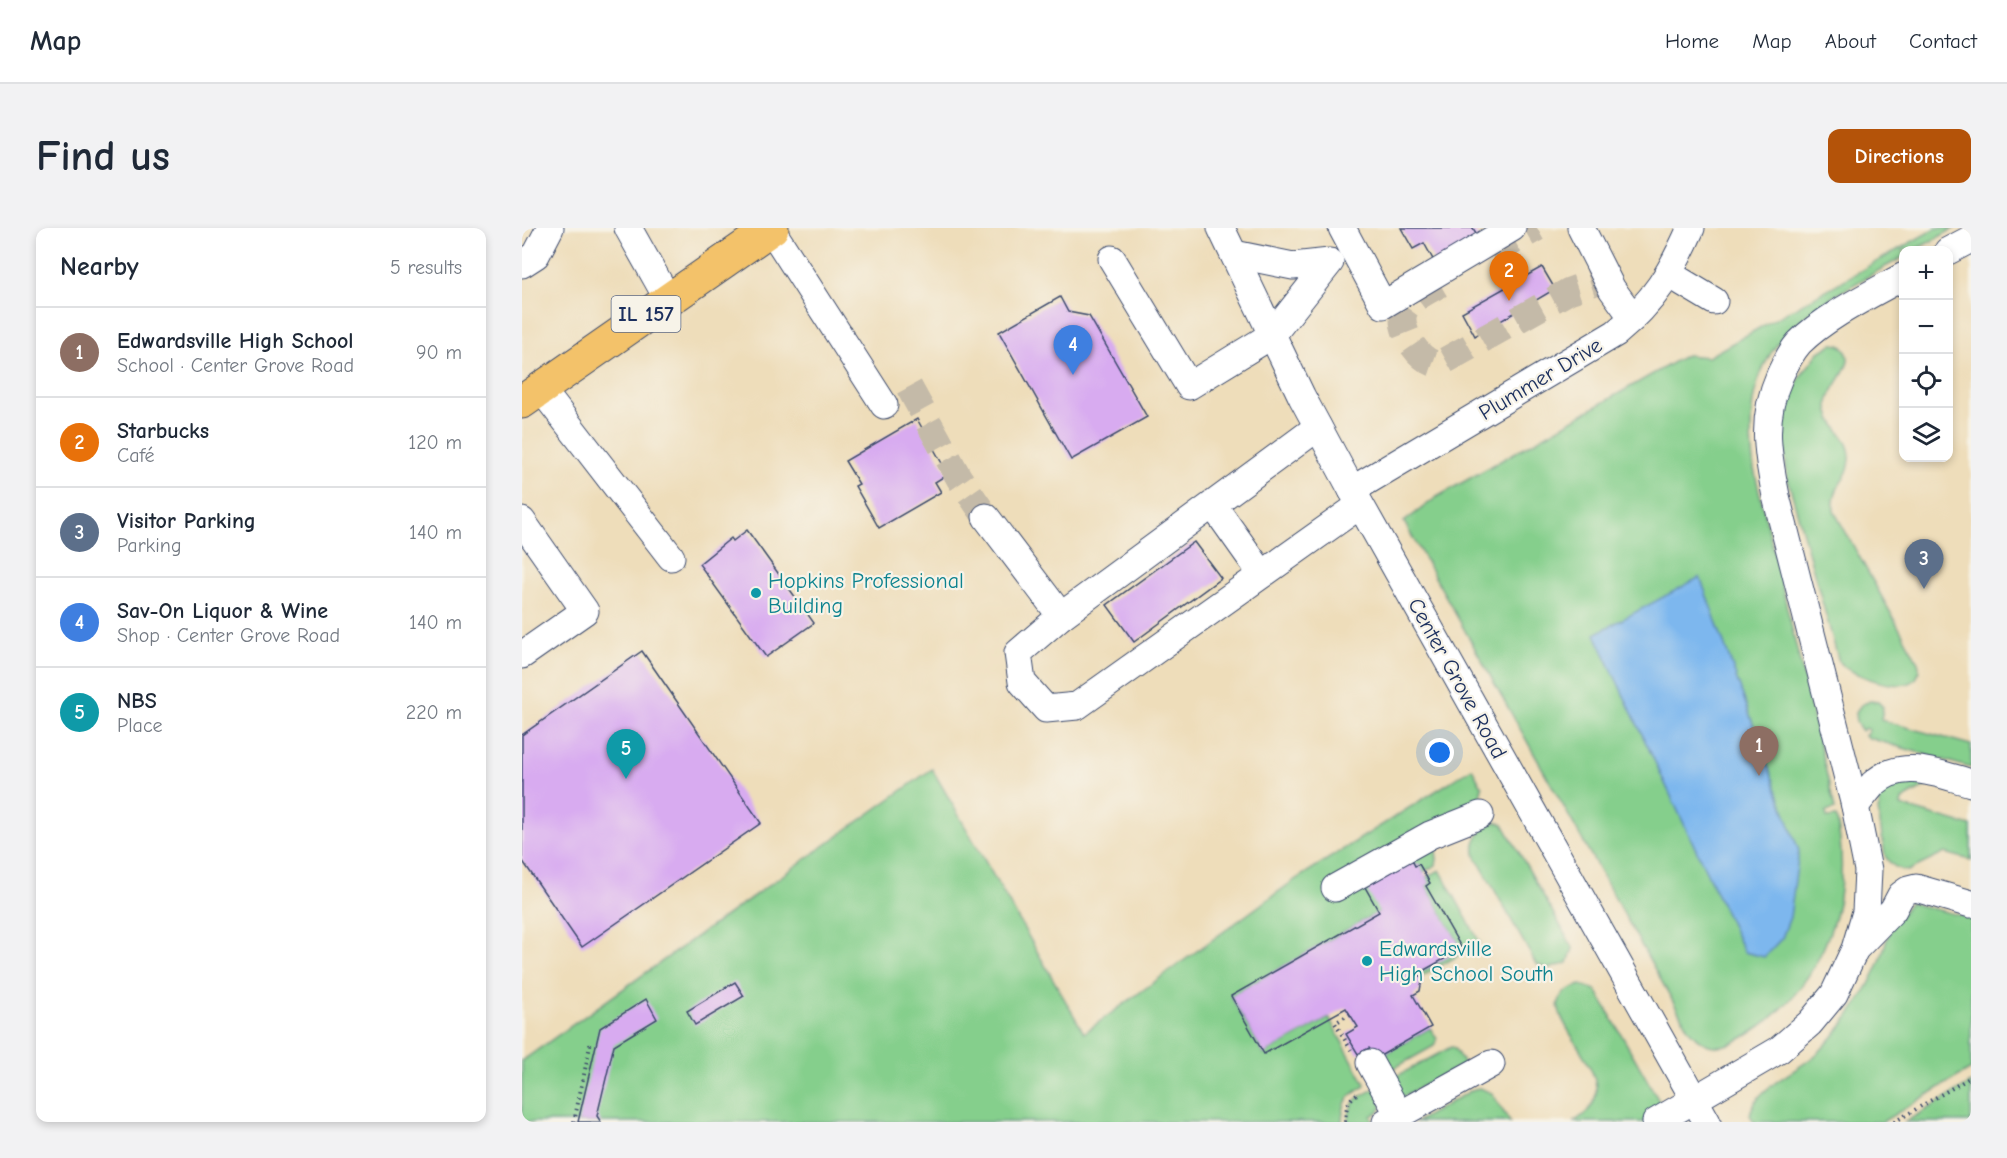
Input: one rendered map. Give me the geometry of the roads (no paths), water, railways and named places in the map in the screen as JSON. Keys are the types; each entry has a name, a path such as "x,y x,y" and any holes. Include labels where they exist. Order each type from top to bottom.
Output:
{"main road":[{"name":"IL 157","path":"531,395 771,228"}],"street":[{"path":"524,257 536,255 550,228"},
{"path":"628,228 668,299"},
{"path":"771,228 884,405"},
{"name":"Center Grove Road","path":"1221,228 1272,335 1356,498 1701,1111"},
{"path":"1340,228 1383,305 1512,228"},
{"path":"1112,259 1189,386 1272,335 1330,262 1340,242 1340,228"},
{"path":"1581,228 1612,289 1634,318"},
{"name":"Plummer Drive","path":"1061,616 1018,653 1022,682 1046,709 1077,706 1262,574 1356,498 1606,339 1634,318 1653,297 1669,274 1691,228"},
{"path":"1953,248 1971,238"},
{"path":"1234,254 1293,266 1330,262"},
{"path":"1669,274 1714,301"},
{"path":"1656,1122 1701,1111 1810,1023 1834,994 1855,949 1866,912 1868,870 1855,806 1776,496 1768,458 1768,412 1776,383 1797,345 1838,315 1899,279"},
{"path":"531,395 671,557"},
{"path":"986,517 1061,616 1318,427"},
{"path":"1213,505 1262,574"},
{"path":"522,520 585,611 522,655"},
{"path":"1855,806 1873,784 1898,770 1920,769 1971,783"},
{"path":"1335,888 1430,835 1480,815"},
{"path":"1855,949 1893,910 1901,895 1908,890 1916,888 1971,904"},
{"path":"1370,1063 1393,1119 1491,1064"}],"water":[{"path":"1700,577 1799,851 1790,917 1782,938 1764,957 1744,952 1595,634"}],"tunnel":[{"path":"1491,254 1537,228"},
{"path":"1440,284 1412,302 1405,310 1403,317 1411,344 1424,358 1439,364 1569,291 1607,278"},
{"path":"909,387 959,478 986,517"}],"place":[{"name":"Starbucks","path":"1509,301"},
{"name":"Sav-On Liquor & Wine","path":"1073,375"},
{"name":"Visitor Parking","path":"1924,589"},
{"name":"Hopkins Professional Building","path":"756,593"},
{"name":"Edwardsville High School","path":"1759,776"},
{"name":"NBS","path":"626,779"},
{"name":"Edwardsville High School South","path":"1367,961"}]}
